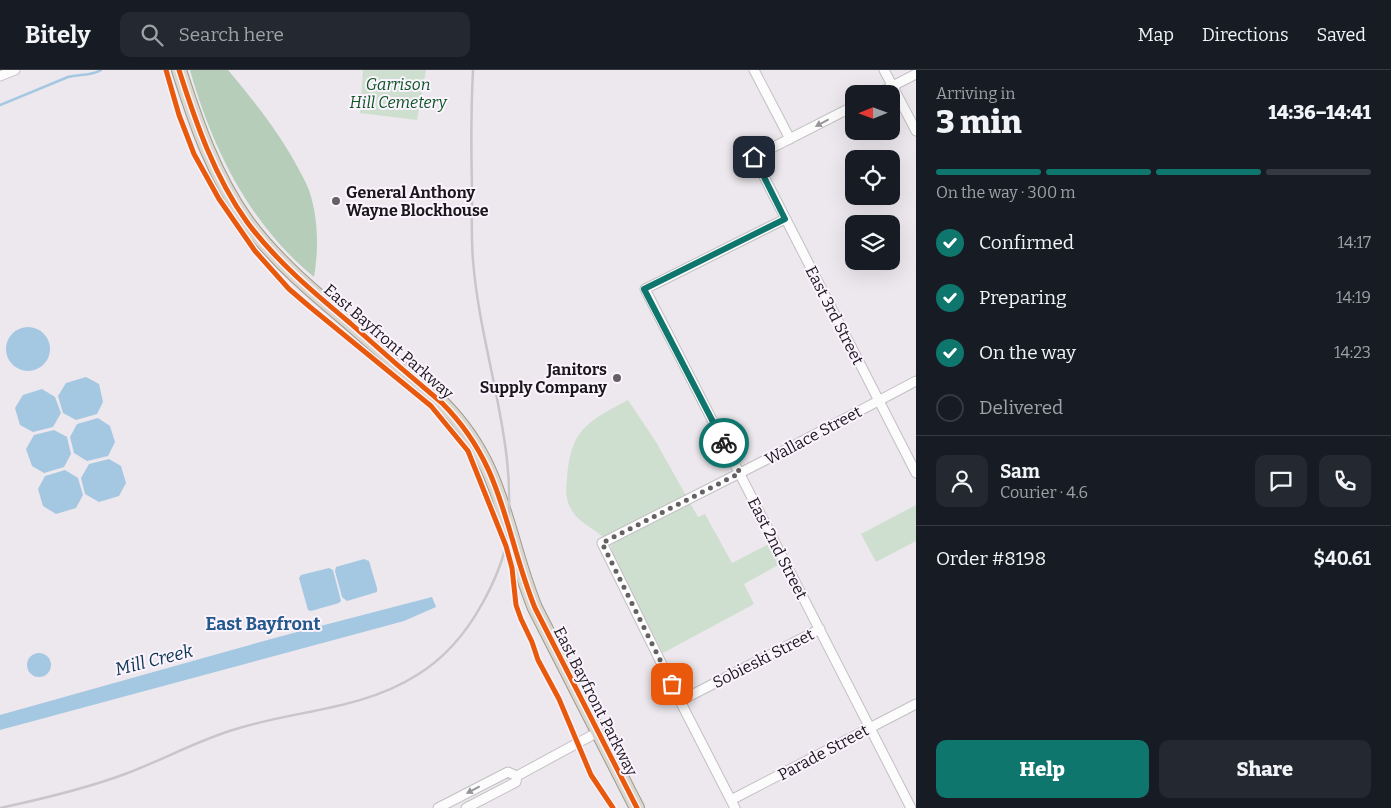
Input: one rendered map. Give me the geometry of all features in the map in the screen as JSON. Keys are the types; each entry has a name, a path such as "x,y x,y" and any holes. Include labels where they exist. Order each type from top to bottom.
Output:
{"highway":[{"name":"East Bayfront Parkway","path":"179,70 196,124 216,170 236,205 263,242 299,280 442,403 456,418 478,448 500,497 525,580 536,608 637,808"}],"street":[{"path":"0,76 15,70"},
{"path":"754,70 790,139 845,111"},
{"path":"884,70 892,85"},
{"path":"895,85 916,74"},
{"path":"900,100 916,131"},
{"name":"East 3rd Street","path":"790,139 754,157 916,473"},
{"name":"East 2nd Street","path":"785,219 644,289 911,808"},
{"name":"Wallace Street","path":"680,701 602,543 916,381"},
{"name":"Sobieski Street","path":"680,701 820,629"},
{"path":"680,701 733,804"},
{"name":"Parade Street","path":"733,804 916,704"},
{"path":"517,776 598,732"},
{"path":"438,808 508,772 517,776"},
{"path":"466,808 516,782 517,776"}],"green space":[{"path":"190,70 228,70 265,116 290,153 308,187 312,200 317,244 314,277 271,234 252,209 236,183 210,128"},
{"name":"Garrison Hill Cemetery","path":"363,70 426,70 417,120 360,113"},
{"path":"628,400 656,442 698,517 705,514 732,563 769,544 780,564 744,584 754,604 663,653 611,554 609,543 575,515 570,507 566,493 569,462 577,438 592,421"},
{"path":"916,505 916,541 876,562 861,534"}],"water":[{"path":"24,327 32,327 44,333 50,349 44,365 32,371 24,371 12,365 6,353 6,345 12,333"},
{"path":"86,377 99,384 103,402 97,414 76,420 63,413 58,396 66,383"},
{"path":"42,389 55,397 61,413 53,427 33,432 20,425 15,408 23,395"},
{"path":"98,418 110,426 115,442 108,456 87,461 74,453 70,437 77,424"},
{"path":"54,430 67,437 71,454 64,467 44,473 32,466 26,449 34,435"},
{"path":"109,459 121,466 126,483 119,496 99,502 85,494 81,478 89,464"},
{"path":"65,470 78,478 83,495 76,508 56,514 43,506 38,489 45,476"},
{"path":"364,559 369,561 377,592 347,601 342,597 335,571 336,567"},
{"path":"329,568 333,570 341,601 311,611 308,610 299,578 301,575"},
{"path":"432,597 436,607 404,621 0,730 0,715 282,636"},
{"path":"39,653 48,656 51,665 48,674 39,677 30,674 27,665 30,656"}],"waterway":[{"path":"0,105 68,77 101,70"}],"railway":[{"path":"0,808 63,793 110,779 236,729 374,696 396,687 437,661 462,635 476,615 502,559 506,544 509,508 504,437 483,331 473,260 471,144 473,70"}],"cycle path":[{"path":"166,70 179,115 194,154 219,199 255,251 289,289 431,406 468,451 506,546 512,568 516,605 521,619 538,660 559,699 591,775 613,808"},
{"path":"179,70 192,110 215,168 235,204 258,236 322,300 442,403 463,427 479,451 500,501 535,608 637,808"}],"way so far":[{"path":"672,684 602,543 740,473 724,443"}],"place":[{"name":"General Anthony Wayne Blockhouse","path":"336,201"},
{"name":"Janitors Supply Company","path":"617,378"}],"district":[{"name":"East Bayfront","path":"263,624"}],"route":[{"path":"724,443 644,289 785,219 754,157"}],"water label":[{"name":"Mill Creek","path":"154,660"}]}
